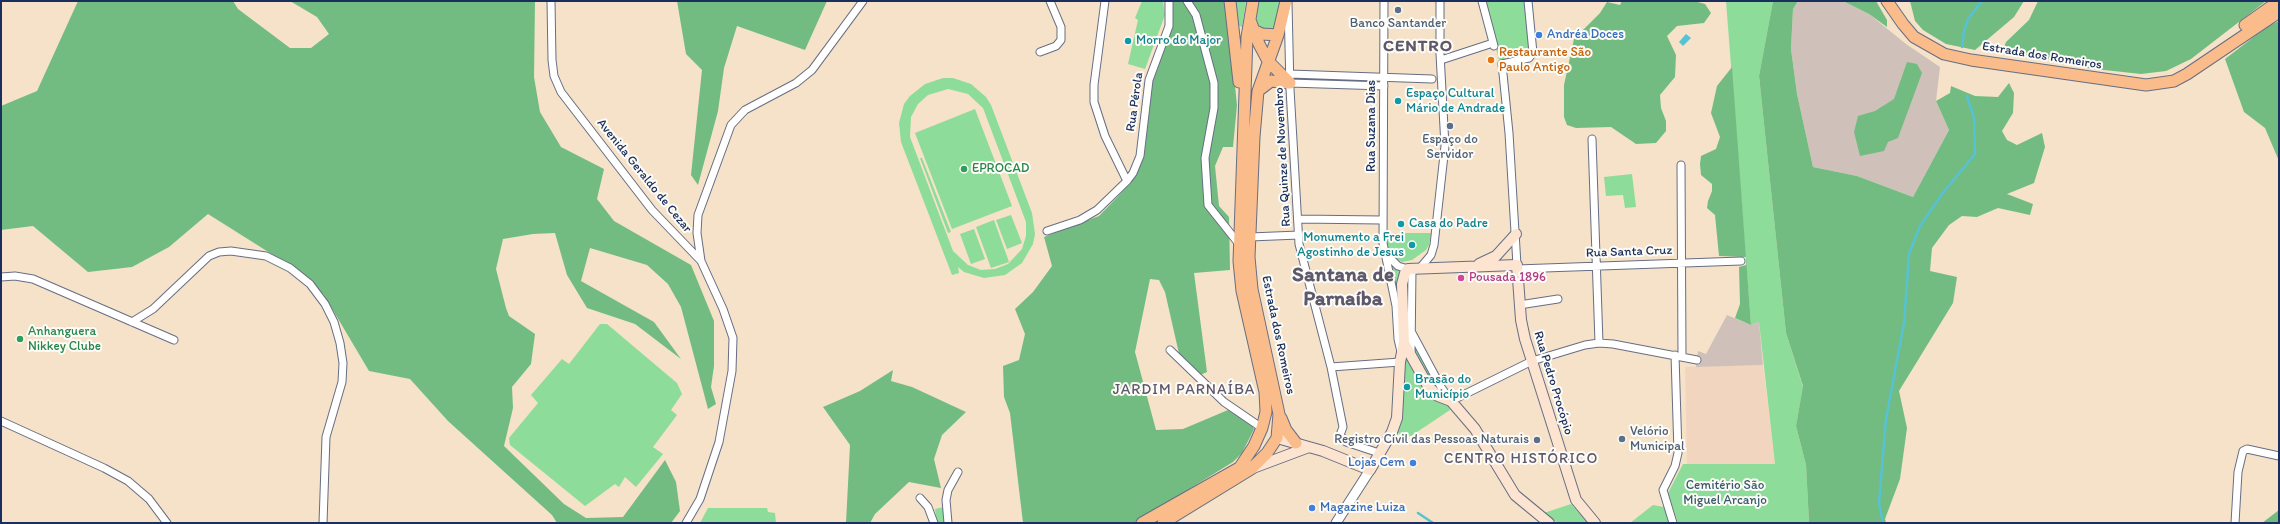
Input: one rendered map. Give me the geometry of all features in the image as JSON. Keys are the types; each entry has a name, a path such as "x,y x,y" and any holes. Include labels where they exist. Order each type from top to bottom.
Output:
{"main road":[{"path":"1230,1 1243,111"},
{"path":"1243,111 1249,17 1254,1"},
{"name":"Estrada dos Romeiros","path":"1163,523 1267,454 1277,438 1279,414 1252,289 1250,237 1254,137 1258,91 1278,35 1287,1"},
{"name":"Estrada dos Romeiros","path":"1887,1 1903,24 1918,40 1936,51 1956,58 2146,85 2174,80 2187,74 2279,12"},
{"name":"Estrada dos Romeiros","path":"2209,59 2243,27 2279,1"},
{"path":"1249,17 1253,30 1268,61 1290,79"},
{"path":"1253,30 1262,34 1278,35"},
{"path":"1258,91 1271,81 1290,79"},
{"name":"Estrada dos Romeiros","path":"1142,523 1245,468 1262,428 1266,412 1265,392 1242,291 1239,244 1243,111"},
{"name":"Rua Santa Cruz","path":"1476,266 1496,256 1516,234"},
{"name":"Rua Santa Cruz","path":"1413,269 1476,266 1517,267"},
{"name":"Rua Pedro Procópio","path":"1517,267 1522,330 1576,500 1595,523"},
{"path":"1277,438 1309,447 1370,470 1395,427 1398,413 1403,354 1402,284 1413,269"},
{"path":"1403,354 1434,393 1451,401 1475,430 1515,495 1549,523"},
{"path":"1279,414 1286,430 1296,443"},
{"path":"1245,468 1309,447"}],"street":[{"name":"Avenida Geraldo de Cezar","path":"551,1 552,60 554,76 561,92 652,210 701,261 723,309 733,338 734,353 719,442 700,500 686,523"},
{"path":"701,261 697,234 698,215 731,125 745,110 796,83 809,73 863,1"},
{"path":"1040,52 1056,46 1061,40 1061,27 1050,1"},
{"name":"Rua Pérola","path":"1105,1 1094,85 1094,102 1105,136 1126,182"},
{"name":"Rua Pérola","path":"1047,231 1090,215 1126,182 1140,156 1147,90 1152,68 1169,26 1169,1"},
{"path":"1187,1 1196,15 1214,83 1214,108 1205,158 1208,205 1239,244"},
{"name":"Rua Quinze de Novembro","path":"1287,1 1300,244 1331,367 1343,427 1340,435 1343,440 1379,453"},
{"name":"Rua Suzana Dias","path":"1384,1 1383,251 1396,306 1398,339 1403,354"},
{"path":"1383,251 1398,266 1413,269 1431,255 1436,232 1445,146 1440,1"},
{"path":"1441,60 1493,45 1482,1"},
{"path":"1517,267 1516,234 1502,64 1529,58 1533,53 1528,1"},
{"path":"1290,79 1432,79"},
{"path":"1290,79 1384,86"},
{"path":"1592,139 1598,265 1599,343"},
{"path":"1673,523 1663,490 1675,466 1678,453 1681,165"},
{"path":"1298,219 1382,220"},
{"path":"1250,237 1299,235"},
{"path":"132,322 153,309 209,256 219,252 230,251 266,256 290,268 310,284 325,304 334,322 340,343 342,363 342,382 326,437 323,523"},
{"name":"Rua Santa Cruz","path":"1517,267 1741,261"},
{"path":"1331,367 1403,354 1412,333 1413,269"},
{"path":"2,279 33,279 174,340"},
{"path":"1519,305 1558,299"},
{"path":"1412,333 1441,387 1451,401 1532,361 1566,350 1599,343 1696,360"},
{"path":"1170,350 1224,402 1262,428"},
{"path":"1,421 104,468 128,481 149,499 167,523"},
{"path":"2235,523 2238,472 2243,451 2247,449 2279,456"},
{"path":"1336,523 1370,470"},
{"path":"948,523 946,500 948,490 958,472"},
{"path":"920,498 928,507 934,523"}],"shaded area":[{"path":"1798,1 1843,1 1869,14 1906,44 1940,67 1936,101 1949,130 1913,197 1857,176 1813,167 1797,94 1791,49 1793,9"},
{"path":"1727,315 1751,325 1759,322 1763,365 1696,367 1698,351 1706,354"},
{"path":"1763,365 1775,464 1687,464 1685,367"}],"green space":[{"path":"78,1 233,1 238,9 290,48 311,48 329,34 317,17 290,1 535,1 534,77 540,112 561,147 604,169 597,199 614,221 691,265 714,321 714,366 711,387 716,404 708,409 681,307 668,284 647,265 590,248 581,281 654,322 681,359 635,324 587,308 567,275 555,233 533,234 503,239 496,269 506,308 509,316 535,334 531,364 512,387 513,408 504,446 564,504 586,518 623,517 665,460 676,482 680,511 671,523 557,523 552,515 448,421 410,379 369,371 324,295 297,270 208,214 169,247 132,267 88,272 33,226 1,230 1,106 37,91"},
{"path":"677,1 827,1 805,50 737,26 724,68 718,111 698,185 691,175 702,70 686,54"},
{"path":"1142,1 1163,1 1165,15 1145,69 1128,64 1138,20 1135,18"},
{"path":"1172,1 1226,1 1237,105 1233,147 1223,147 1215,166 1219,206 1229,217 1230,270 1194,273 1207,372 1200,375 1180,358 1165,292 1159,280 1150,279 1135,352 1156,430 1183,429 1228,410 1251,424 1254,429 1242,453 1233,462 1134,523 1023,523 1010,413 1004,397 1003,366 1019,360 1025,334 1015,309 1033,292 1052,266 1044,237 1099,216 1131,183 1141,163 1147,93 1172,26"},
{"path":"1236,1 1246,1 1242,27 1237,25"},
{"path":"1259,1 1281,1 1274,28 1268,31 1257,27 1256,20"},
{"path":"1484,1 1524,1 1529,50 1526,53 1499,60"},
{"path":"1622,1 1694,1 1705,4 1711,13 1704,23 1677,26 1667,36 1676,55 1675,77 1660,95 1661,108 1666,121 1666,131 1656,143 1636,144 1611,127 1576,128 1567,125 1564,117 1564,85 1574,39 1600,13 1607,2 1620,5"},
{"name":"Cemitério São Miguel Arcanjo","path":"1726,1 1773,1 1759,76 1786,333 1803,387 1796,426 1806,465 1809,523 1678,523 1668,493 1683,464 1775,464 1759,322 1751,325"},
{"path":"1773,1 1798,1 1793,9 1791,49 1797,94 1813,167 1857,176 1913,197 1949,130 1936,101 1950,93 1951,86 1975,96 1998,97 2009,83 2014,93 2013,113 2002,131 2007,140 2017,145 2042,133 2045,147 2034,183 2007,194 2033,204 2030,215 1998,208 1977,217 1962,216 1949,225 1932,248 1930,271 1957,277 1953,303 1899,391 1907,428 1900,479 1885,519 1886,523 1809,523 1806,465 1796,426 1803,386 1786,333 1759,76"},
{"path":"1843,1 1876,1 1887,20 1887,27 1869,14"},
{"path":"1910,1 2024,1 2014,17 1975,50 1946,44 1923,30 1915,21"},
{"path":"2038,1 2266,1 2191,59 2166,71 2141,74 2086,68 2074,63 2002,52 2006,42 2029,20"},
{"path":"2279,21 2279,161 2265,128 2244,112 2225,59 2268,26"},
{"path":"1907,62 1917,64 1922,73 1898,138 1888,142 1884,151 1860,156 1854,132 1858,116 1875,111 1894,99"},
{"path":"1732,67 1746,257 1719,256 1715,215 1707,208 1712,191 1712,184 1701,175 1700,164 1701,156 1716,149 1720,137 1711,113 1717,86"},
{"path":"943,78 953,78 971,84 986,97 991,105 1032,213 1035,234 1033,244 1022,263 1005,275 984,278 964,272 958,267 959,273 952,275 901,142 899,123 904,104 910,96 925,84","holes":["948,89 968,94 983,108 1026,222 1026,236 1022,249 1008,264 995,269 981,270 968,265 953,251 910,137 911,117 918,104 928,95"]},
{"name":"EPROCAD","path":"975,109 1012,206 952,229 915,133"},
{"path":"920,158 922,158 951,232 948,233"},
{"path":"1632,174 1636,207 1625,208 1623,195 1606,196 1604,177"},
{"path":"1011,215 1022,243 1007,249 996,220"},
{"path":"994,220 1009,262 991,268 976,227"},
{"path":"974,229 985,259 971,264 960,234"},
{"path":"1386,233 1431,233 1429,245 1426,250 1412,260 1402,262 1391,256 1388,251"},
{"path":"1746,257 1751,325 1735,318 1740,304 1739,267 1746,265"},
{"path":"1390,266 1399,271 1398,283 1394,283"},
{"path":"600,324 607,324 677,383 682,394 671,410 677,415 653,447 663,454 636,487 625,477 619,487 615,484 585,506 510,445 509,438 538,403 531,395 562,359 569,364"},
{"path":"1413,341 1450,410 1411,436 1396,433 1401,418 1404,360 1414,351"},
{"path":"893,370 891,381 912,387 966,412 942,435 934,459 941,488 909,482 875,514 870,523 846,523 850,445 823,407 860,391"},
{"path":"1571,504 1588,523 1558,523 1544,513"},
{"path":"1653,505 1664,507 1669,523 1630,523"},
{"path":"944,507 946,523 937,523 935,509"},
{"path":"708,508 767,508 768,512 775,513 776,523 700,523"},
{"path":"2279,510 2279,523 2262,523"}],"water":[{"path":"1686,34 1691,38 1683,46 1679,42"}],"waterway":[{"path":"1962,47 1964,31 1968,19 1982,1"},
{"path":"1883,523 1879,503 1886,419 1904,323 1909,254 1920,226 1942,194 1975,154 1974,118 1967,96"},
{"path":"1418,513 1433,523"}],"place":[{"name":"Banco Santander","path":"1398,10"},
{"name":"Andréa Doces","path":"1539,35"},
{"name":"Morro do Major","path":"1128,41"},
{"name":"Restaurante São Paulo Antigo","path":"1491,60"},
{"name":"Espaço Cultural Mário de Andrade","path":"1398,101"},
{"name":"Espaço do Servidor","path":"1450,126"},
{"name":"EPROCAD","path":"964,169"},
{"name":"Casa do Padre","path":"1401,224"},
{"name":"Monumento a Frei Agostinho de Jesus","path":"1412,245"},
{"name":"Pousada 1896","path":"1461,278"},
{"name":"Anhanguera Nikkey Clube","path":"20,339"},
{"name":"Brasão do Município","path":"1407,387"},
{"name":"Velório Municipal","path":"1622,439"},
{"name":"Registro Cívil das Pessoas Naturais","path":"1537,440"},
{"name":"Lojas Cem","path":"1413,463"},
{"name":"Magazine Luiza","path":"1312,508"}],"district":[{"name":"CENTRO","path":"1418,47"},
{"name":"Santana de Parnaíba","path":"1343,288"},
{"name":"JARDIM PARNAÍBA","path":"1184,390"},
{"name":"CENTRO HISTÓRICO","path":"1521,459"}]}
